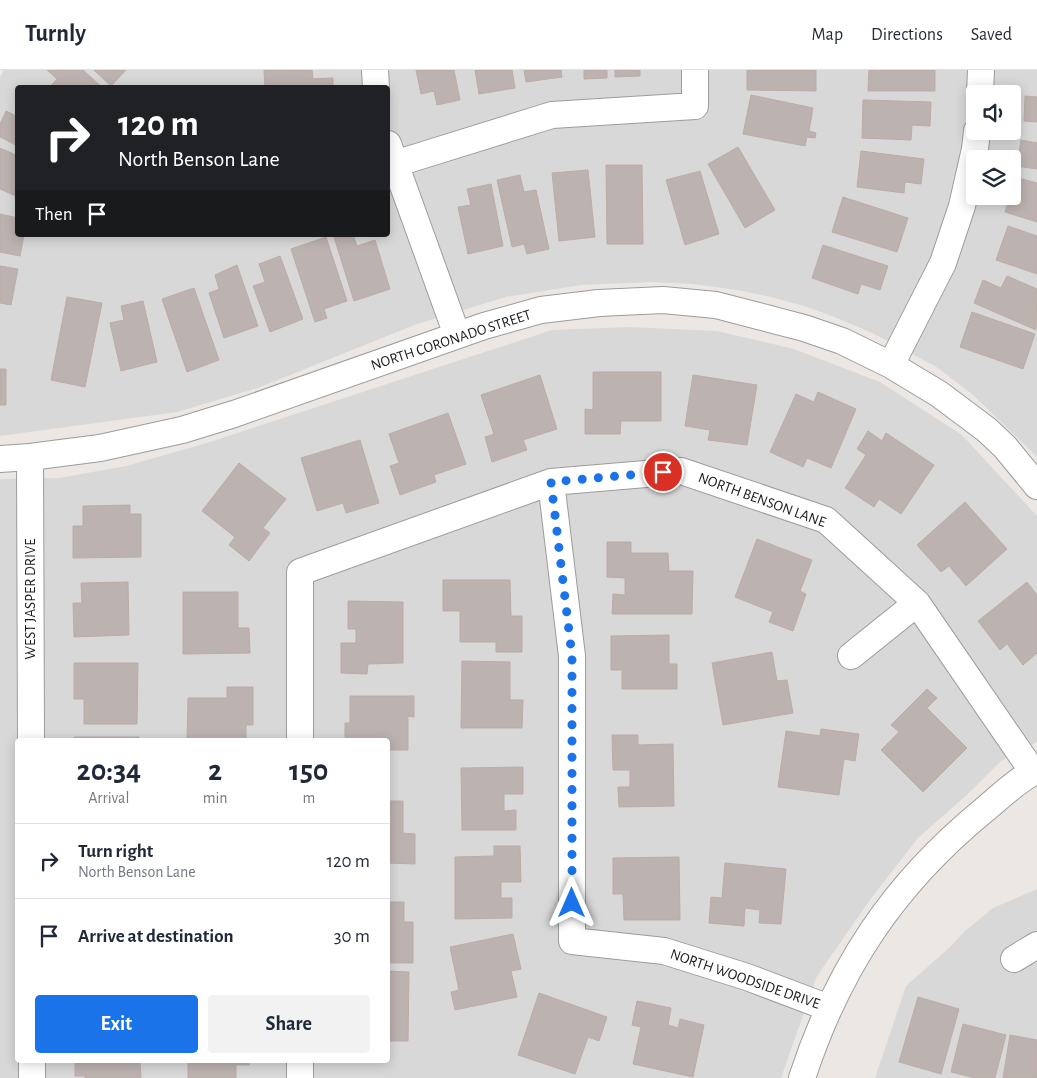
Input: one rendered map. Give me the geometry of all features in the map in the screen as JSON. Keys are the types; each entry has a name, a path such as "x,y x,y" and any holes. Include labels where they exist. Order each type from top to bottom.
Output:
{"street":[{"path":"374,70 376,85"},
{"path":"457,335 390,158 552,115 695,106 695,70"},
{"path":"980,85 981,70"},
{"path":"891,365 944,263 962,206 976,140"},
{"name":"NORTH CORONADO STREET","path":"0,459 100,448 182,430 234,414 484,326 542,310 599,303 663,300 716,305 804,328 842,341 891,365 939,394 987,430 1005,447 1037,486"},
{"name":"WEST JASPER DRIVE","path":"30,457 31,738"},
{"name":"NORTH BENSON LANE","path":"300,738 300,572 551,482 681,471 826,520 917,603 1035,771"},
{"name":"NORTH WOODSIDE DRIVE","path":"551,482 572,656 572,941 664,951 747,976 829,1008"},
{"path":"851,656 917,603"},
{"path":"802,1078 829,1008 847,970 897,896 962,828 1035,771"},
{"path":"1014,959 1037,945"},
{"path":"32,1063 32,1078"},
{"path":"300,1063 300,1078"}],"shaded area":[{"path":"4,70 1037,70 1037,457 972,394 935,366 872,333 804,306 737,290 693,284 651,282 581,285 506,297 417,324 258,388 177,412 0,436 0,77"},
{"path":"629,327 717,331 794,349 880,382 962,435 1037,516 1037,742 1001,761 970,792 918,838 872,897 817,976 781,1078 0,1078 0,479 59,478 126,466 210,442 552,330"},
{"path":"1037,889 1037,1078 875,1078 906,986 965,931 993,908"}],"building":[{"path":"47,70 83,70 100,85 52,85 57,79"},
{"path":"94,70 126,70 112,85"},
{"path":"264,70 312,70 313,79 333,78 333,85 265,85"},
{"path":"416,70 454,70 460,100 437,105 434,91 421,94"},
{"path":"475,70 512,70 515,88 479,94"},
{"path":"524,70 561,70 562,77 526,82"},
{"path":"584,70 607,70 607,78 584,79"},
{"path":"615,70 640,70 640,76 615,77"},
{"path":"747,70 816,70 816,91 747,90"},
{"path":"869,70 935,70 935,91 868,91"},
{"path":"751,95 813,108 809,131 816,133 815,138 807,137 805,146 743,134"},
{"path":"1025,96 1037,97 1037,122 1024,121"},
{"path":"863,100 931,102 930,126 912,125 911,140 862,138"},
{"path":"6,111 15,116 15,144 0,137 0,124"},
{"path":"1021,140 1037,143 1037,169 1021,167 1021,150 1019,150"},
{"path":"738,147 775,210 745,228 708,164"},
{"path":"0,148 15,155 15,196 0,189"},
{"path":"861,151 924,159 921,184 905,182 904,193 857,187"},
{"path":"606,165 642,165 643,244 607,244"},
{"path":"588,170 595,237 559,241 552,173"},
{"path":"700,171 719,234 685,245 666,180"},
{"path":"520,175 524,192 536,190 549,249 527,254 524,244 512,247 497,180"},
{"path":"1021,179 1037,183 1037,222 1005,212 1007,205 1021,205"},
{"path":"491,184 503,246 468,254 458,207 471,205 467,189"},
{"path":"843,197 908,218 897,252 832,232"},
{"path":"0,214 15,217 15,237 24,237 20,256 0,252"},
{"path":"1008,226 1037,236 1037,274 996,260"},
{"path":"326,237 347,301 324,309 327,318 315,322 291,249"},
{"path":"334,237 354,237 357,246 375,240 390,289 354,301"},
{"path":"823,245 888,266 880,290 861,284 858,294 812,278"},
{"path":"280,256 303,319 270,332 253,286 265,282 259,264"},
{"path":"237,265 258,326 224,338 209,293 219,289 215,275"},
{"path":"0,266 18,269 11,305 0,303"},
{"path":"1007,276 1037,289 1036,330 974,303 983,280 1001,288"},
{"path":"194,288 219,360 187,372 162,299"},
{"path":"67,297 102,303 85,387 51,380"},
{"path":"143,301 157,362 121,371 110,323 124,320 121,306"},
{"path":"972,312 1035,334 1023,369 960,347"},
{"path":"0,369 6,369 6,405 0,405"},
{"path":"593,372 661,372 661,421 621,421 620,434 585,434 585,409 593,410"},
{"path":"540,375 557,429 523,440 527,450 492,462 485,437 494,434 481,395"},
{"path":"693,375 757,385 747,445 708,440 710,430 685,426"},
{"path":"818,392 856,409 831,468 807,458 803,467 770,452 796,394 814,402"},
{"path":"448,413 466,464 434,475 436,482 400,495 390,466 399,463 389,434"},
{"path":"868,431 882,441 886,433 934,465 901,514 879,499 874,507 845,488 866,455 857,449"},
{"path":"360,440 379,503 346,513 343,503 317,511 301,458"},
{"path":"239,463 286,499 263,528 270,533 249,561 229,545 235,537 202,511"},
{"path":"965,502 1007,549 966,586 949,566 941,572 917,545"},
{"path":"130,505 130,514 141,514 141,557 73,558 73,526 83,526 83,506"},
{"path":"757,539 812,560 800,591 806,594 793,631 769,622 773,612 735,597"},
{"path":"607,542 631,542 631,553 668,553 669,571 693,571 692,614 612,614 613,594 625,595 625,578 607,577"},
{"path":"443,580 510,580 511,616 522,616 522,652 496,652 496,642 460,642 460,611 443,611"},
{"path":"128,582 129,635 74,637 73,603 82,603 81,583"},
{"path":"1027,582 1037,595 1037,653 1023,665 1007,644 1000,650 978,621"},
{"path":"183,592 238,592 238,628 249,628 250,653 183,654"},
{"path":"348,601 403,602 403,663 368,664 367,674 341,673 341,643 356,643 356,629 348,629"},
{"path":"669,635 669,664 677,664 677,689 622,689 622,670 611,670 611,636"},
{"path":"772,652 777,681 787,680 793,713 723,725 712,663"},
{"path":"462,661 510,662 510,700 523,700 522,728 461,728"},
{"path":"74,663 138,663 137,724 84,724 84,699 74,699"},
{"path":"227,687 253,687 253,725 246,725 246,738 187,738 188,698 227,698"},
{"path":"927,689 937,698 927,708 967,748 923,792 881,750 899,732 891,725"},
{"path":"350,696 414,696 414,717 408,716 408,750 390,750 390,738 345,738 345,723 350,723"},
{"path":"821,729 859,734 855,761 844,759 839,795 778,787 786,731 820,736"},
{"path":"612,735 638,735 638,745 673,744 674,806 619,807 618,787 630,787 630,770 613,770"},
{"path":"74,737 139,737 139,738"},
{"path":"523,767 523,794 504,794 504,811 516,810 516,830 462,830 461,768"},
{"path":"390,801 403,801 403,833 415,834 415,864 390,863"},
{"path":"494,846 520,846 521,882 501,882 501,898 512,898 512,918 455,919 455,857 494,856"},
{"path":"679,857 680,920 624,920 623,894 613,894 613,858"},
{"path":"725,863 786,869 781,924 759,923 760,910 745,908 744,926 709,923 711,897 722,898"},
{"path":"390,902 404,902 404,922 413,922 413,963 390,963"},
{"path":"513,934 521,969 511,971 517,997 455,1010 451,992 459,990 450,947"},
{"path":"390,971 409,972 408,1041 390,1041"},
{"path":"539,993 607,1017 599,1041 588,1037 575,1074 518,1055"},
{"path":"918,997 959,1009 941,1074 899,1062"},
{"path":"637,1001 671,1008 668,1025 678,1028 680,1019 704,1025 693,1077 633,1064 641,1027 632,1025"},
{"path":"963,1024 1006,1035 995,1078 975,1078 951,1072"},
{"path":"1010,1035 1037,1040 1037,1078 1003,1078"},
{"path":"75,1063 140,1063 141,1078 85,1078 85,1076 75,1076"},
{"path":"188,1063 249,1063 249,1065 236,1065 236,1078 188,1078"}],"route":[{"path":"572,903 572,656 551,482 663,472"}]}
